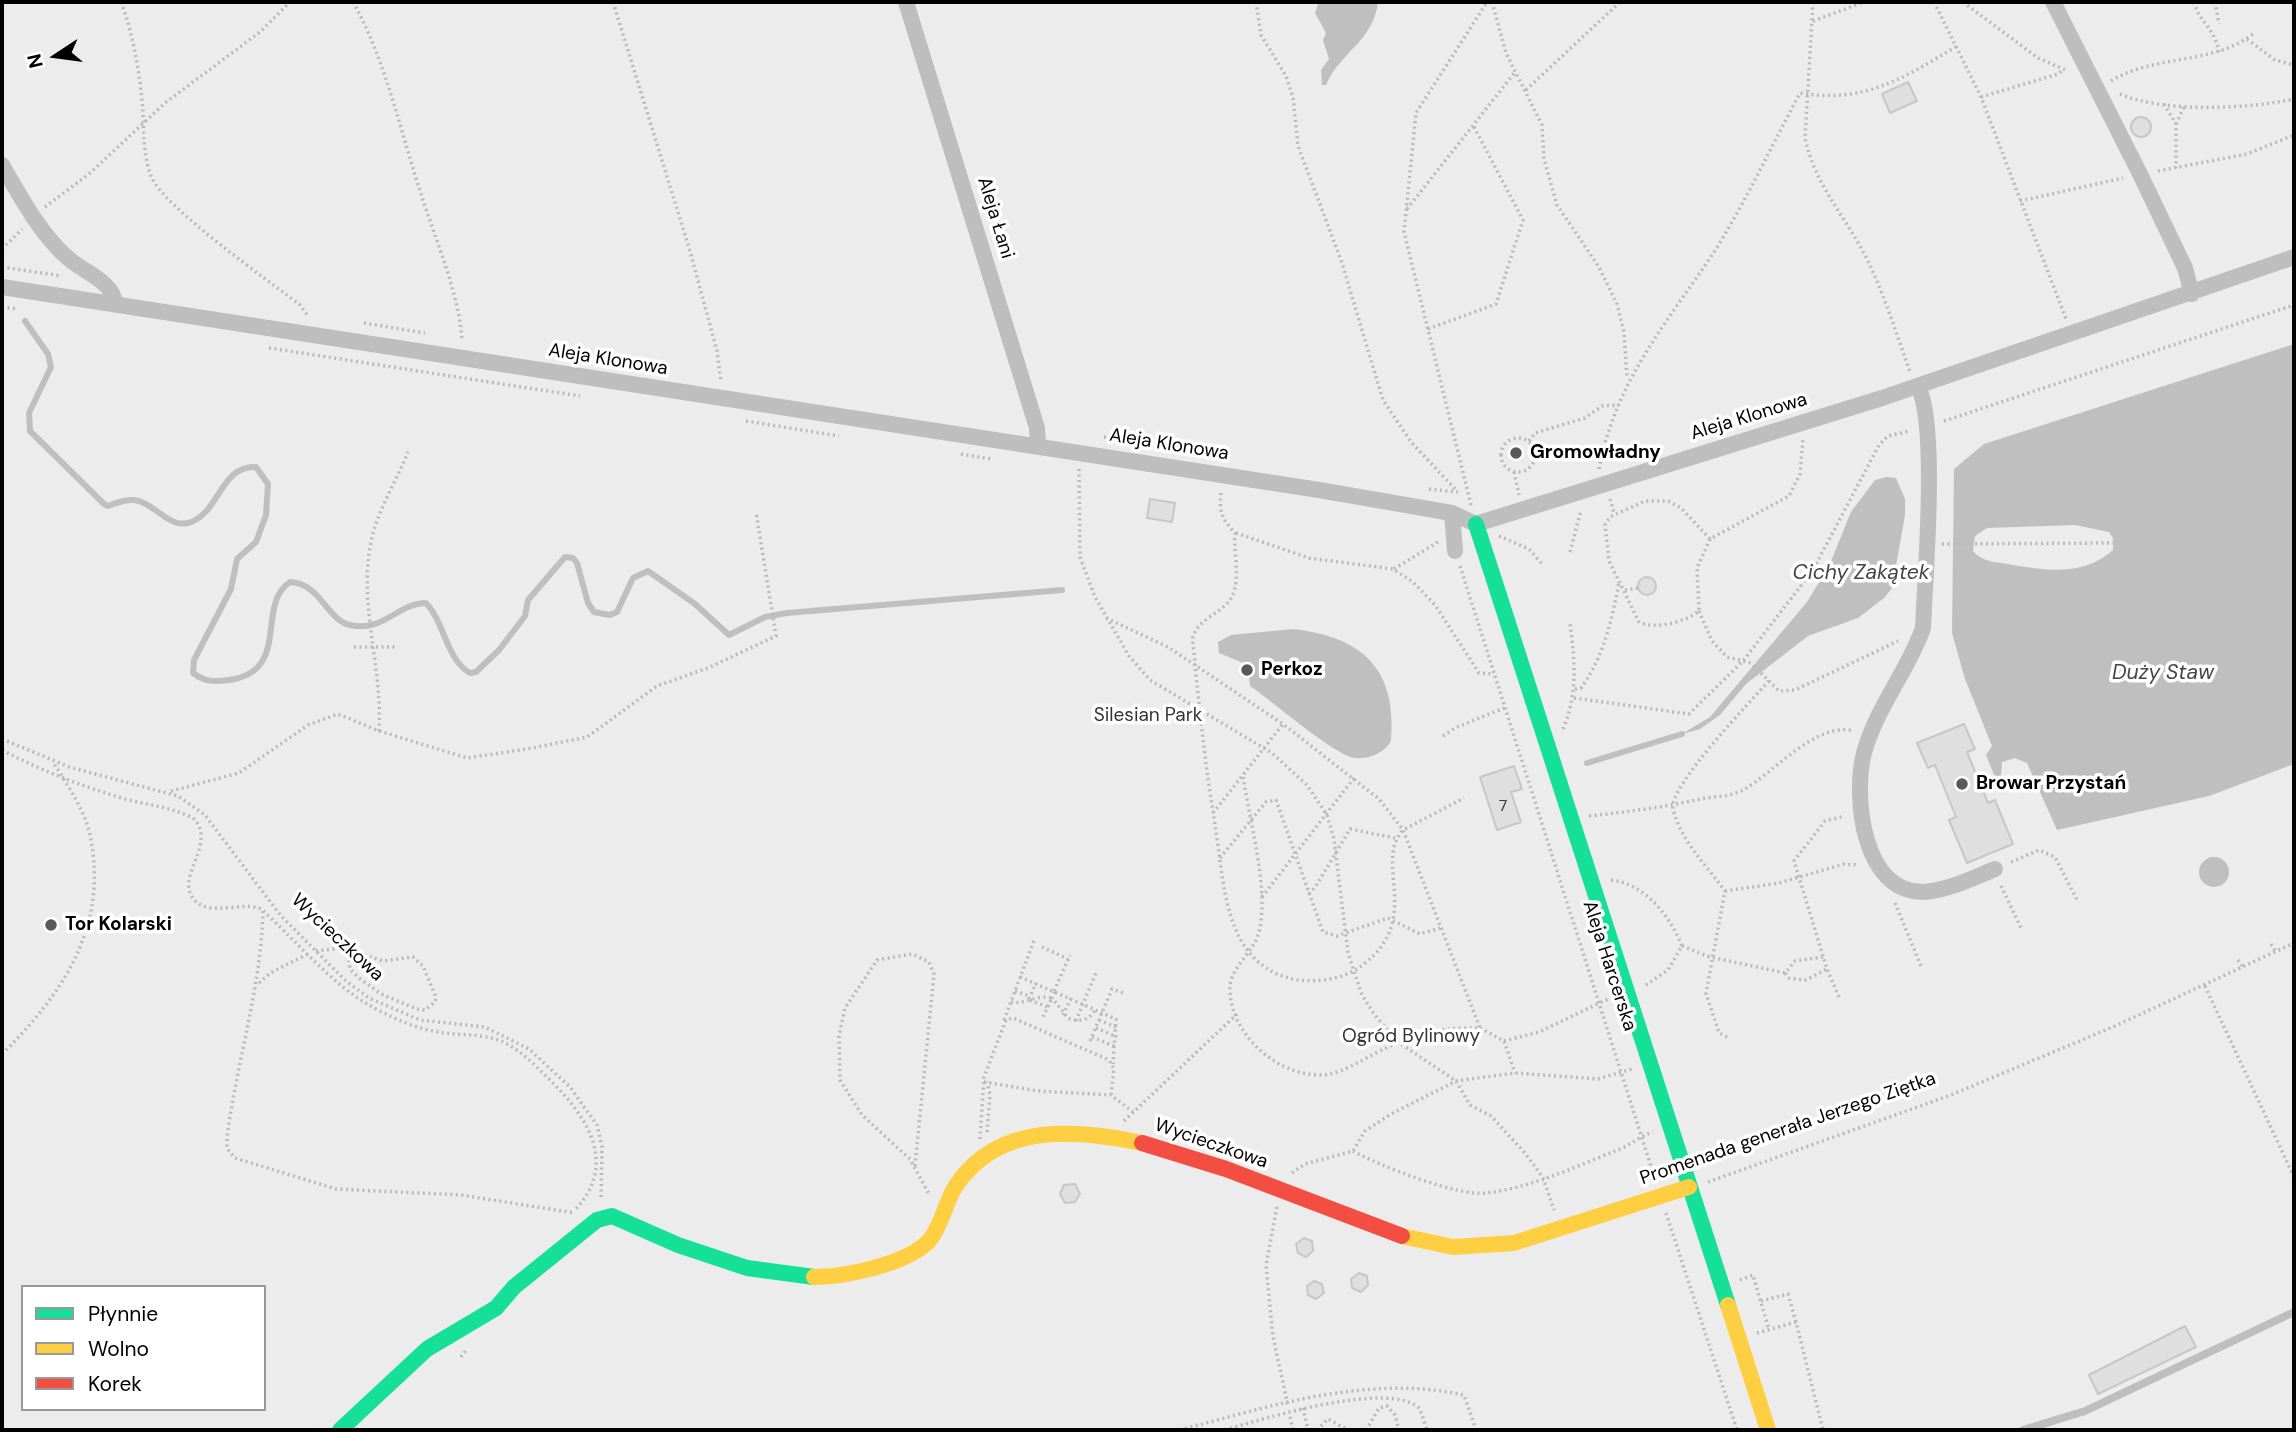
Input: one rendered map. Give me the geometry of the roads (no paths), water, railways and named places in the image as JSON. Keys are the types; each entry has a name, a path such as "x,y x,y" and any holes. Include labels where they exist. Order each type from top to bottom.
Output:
{"street":[{"name":"Aleja Łani","path":"906,2 1038,428 1038,446"},
{"path":"2053,2 2098,82 2185,268 2192,294"},
{"path":"2,165 50,241 71,261 105,284 115,296 115,304"},
{"name":"Aleja Klonowa","path":"2,287 1038,446 1452,513 1476,524 1918,386 2294,257"},
{"path":"1918,386 1923,396 1927,426 1923,628 1914,654 1870,736 1864,755 1860,794 1867,840 1880,869 1906,888 1922,892 1941,889 1994,869"},
{"path":"1452,513 1455,551"},
{"name":"Aleja Harcerska","path":"1476,524 1769,1430"},
{"name":"Wycieczkowa","path":"340,1430 427,1349 496,1308 514,1287 604,1218 765,1275 831,1278 868,1270 919,1249 929,1240 967,1171 997,1150 1048,1132 1111,1136 1150,1143 1280,1189"},
{"name":"Promenada generała Jerzego Ziętka","path":"1280,1189 1384,1231 1434,1246 1496,1247 1689,1187"}],"lane":[{"path":"2023,1430 2085,1411 2294,1312"}],"water":[{"path":"1319,2 1378,2 1370,27 1339,64 1326,85 1322,85 1321,70 1329,59 1323,40 1326,33 1315,13"},
{"name":"Duży Staw","path":"2294,344 2294,764 2209,796 2057,830 2027,763 2015,758 2002,762 2001,778 1997,782 1986,755 1992,746 1965,679 1952,633 1954,469 1984,444","holes":["2075,525 2109,532 2113,538 2113,550 2078,568 2052,570 2026,567 1986,560 1973,551 1975,536 1987,528"]},
{"name":"Cichy Zakątek","path":"1896,478 1905,499 1905,515 1892,588 1884,598 1858,618 1808,636 1746,684 1720,715 1700,729 1682,734 1710,717 1807,602 1829,566 1851,512 1875,480"},
{"name":"Perkoz","path":"1293,629 1339,640 1371,661 1388,694 1391,716 1391,741 1383,750 1372,756 1354,758 1337,750 1250,686 1248,665 1219,653 1218,642 1231,635"},
{"path":"2214,857 2224,862 2229,872 2224,882 2214,887 2204,882 2199,872 2204,862"}],"waterway":[{"path":"25,321 48,354 51,367 29,413 30,431 104,504 108,506 134,500 181,524 199,518 227,481 244,468 256,467 268,484 266,515 256,542 237,559 231,589 194,660 193,673 206,680 229,680 248,674 260,664 267,651 280,592 290,582 309,588 335,616 350,625 372,625 416,604 426,603 438,620 456,659 470,673 476,672 499,650 525,616 528,600 565,557 573,558 577,563 588,603 594,612 610,615 617,612 633,578 648,571 695,604 729,635 765,617 787,613 1062,590"},
{"path":"1587,763 1682,734"}],"place":[{"name":"Gromowładny","path":"1516,453"},
{"name":"Perkoz","path":"1247,670"},
{"name":"Browar Przystań","path":"1962,784"},
{"name":"Tor Kolarski","path":"51,925"}],"park label":[{"name":"Silesian Park","path":"1148,716"},
{"name":"Ogród Bylinowy","path":"1411,1037"}]}
